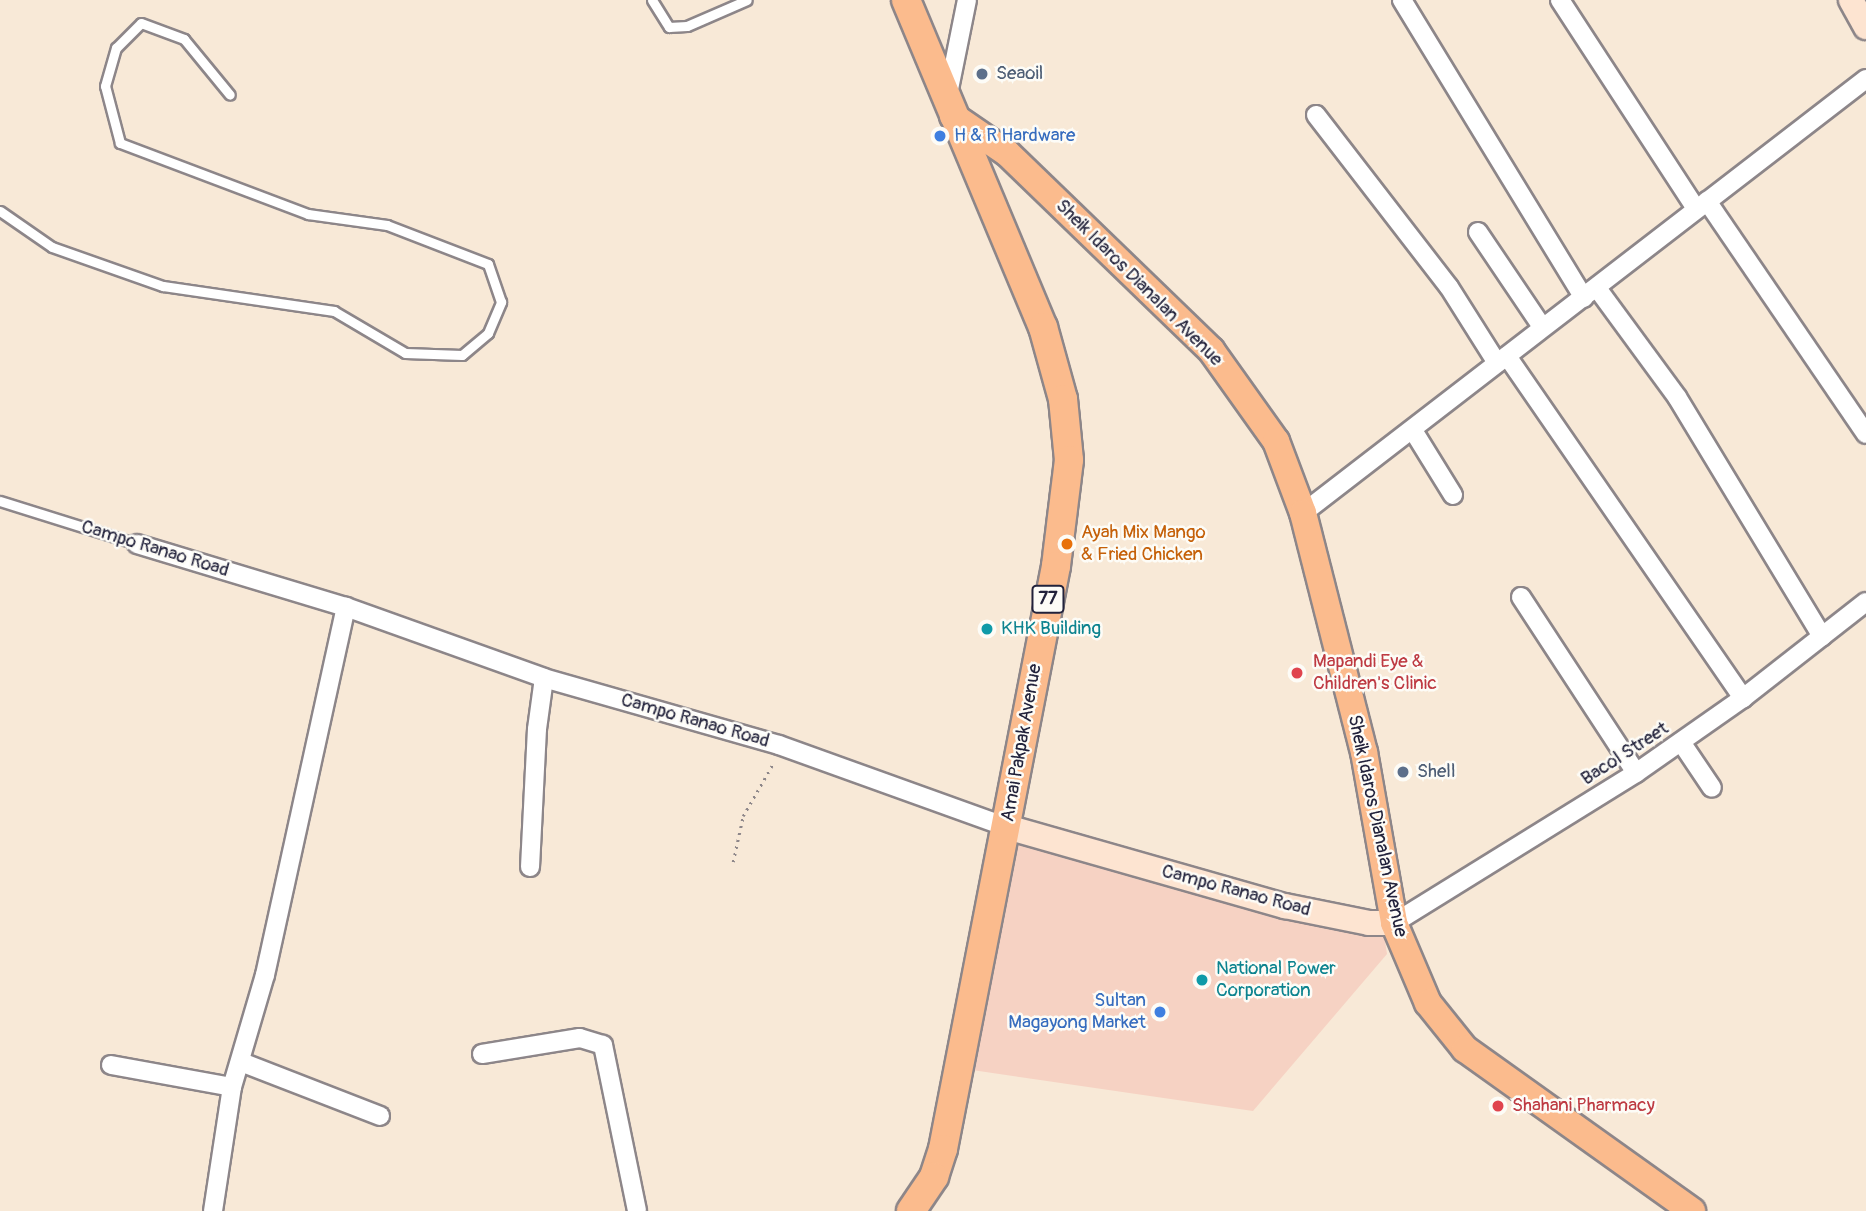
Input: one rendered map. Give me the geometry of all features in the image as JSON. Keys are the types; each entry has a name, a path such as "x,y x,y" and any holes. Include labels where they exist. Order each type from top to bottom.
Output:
{"highway":[{"name":"Amai Pakpak Avenue","path":"906,0 1043,327 1068,428 1069,460 1056,566 940,1164 911,1211"}],"main road":[{"path":"1851,0 1866,27"},
{"name":"Sheik Idaros Dianalan Avenue","path":"950,109 1007,153 1211,350 1276,441 1303,513 1364,752 1394,923 1428,1003 1465,1049 1692,1211"},
{"name":"Campo Ranao Road","path":"1007,827 1285,906 1369,923 1394,923"}],"street":[{"path":"950,109 967,0"},
{"path":"1402,0 1591,293 1677,397 1822,636"},
{"path":"1560,0 1866,434"},
{"path":"1303,513 1414,432 1542,327 1591,293 1866,79"},
{"path":"1316,115 1449,287 1743,698"},
{"path":"1478,232 1542,327"},
{"path":"1414,432 1453,495"},
{"name":"Campo Ranao Road","path":"137,544 346,607 544,678 779,745 1007,827"},
{"path":"1521,597 1636,773"},
{"name":"Bacol Street","path":"1394,923 1636,773 1743,698 1866,602"},
{"path":"213,1211 232,1087 241,1062 310,785 346,607"},
{"path":"530,867 537,729 544,678"},
{"path":"1681,741 1712,788"},
{"path":"482,1054 580,1038 603,1045 637,1211"},
{"path":"241,1062 380,1116"},
{"path":"111,1065 232,1087"}],"lane":[{"path":"652,0 669,27 687,26 747,0"},
{"path":"0,211 64,252 163,286 334,311 405,352 462,355 488,333 501,302 488,264 387,225 308,214 120,143 105,86 116,48 141,23 184,39 230,95"},
{"name":"Campo Ranao Road","path":"0,501 137,544"}],"path":[{"path":"733,862 743,816 779,745"}],"shaded area":[{"name":"Sultan Magayong Market","path":"1018,837 1384,934 1387,954 1253,1111 972,1070"}],"place":[{"name":"Seaoil","path":"982,74"},
{"name":"H & R Hardware","path":"940,136"},
{"name":"Ayah Mix Mango & Fried Chicken","path":"1067,544"},
{"name":"KHK Building","path":"987,629"},
{"name":"Mapandi Eye & Children's Clinic","path":"1297,673"},
{"name":"Shell","path":"1403,772"},
{"name":"National Power Corporation","path":"1202,980"},
{"name":"Sultan Magayong Market","path":"1160,1012"},
{"name":"Shahani Pharmacy","path":"1498,1106"}]}
